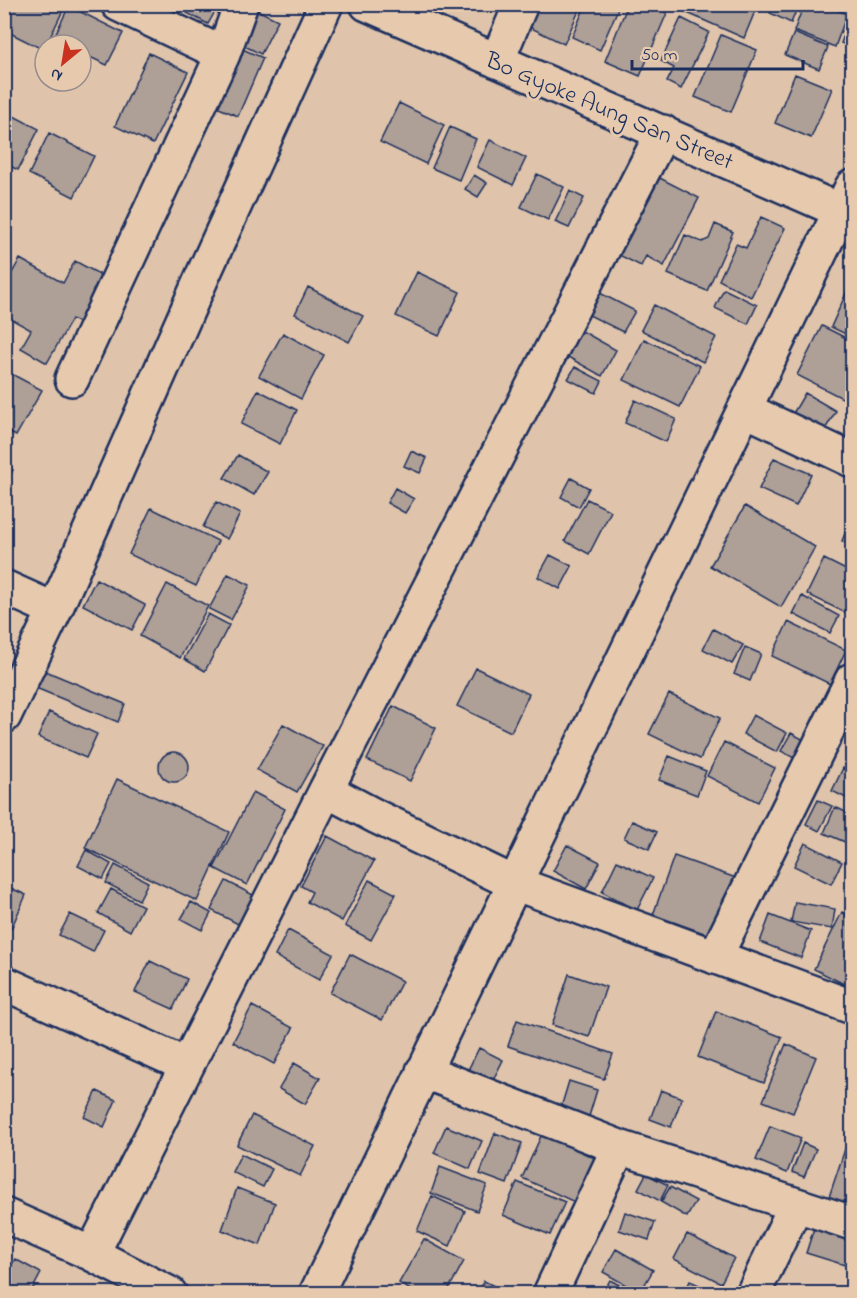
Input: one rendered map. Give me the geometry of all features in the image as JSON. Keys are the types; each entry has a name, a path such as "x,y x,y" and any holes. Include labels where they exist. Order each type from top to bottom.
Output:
{"street":[{"path":"118,4 223,54"},
{"path":"72,379 223,54 241,4"},
{"path":"4,716 55,610 326,4"},
{"name":"Bo Gyoke Aung San Street","path":"367,4 663,132 849,205"},
{"path":"497,61 521,4"},
{"path":"92,1254 186,1065 663,132"},
{"path":"316,1293 514,883 849,205"},
{"path":"746,410 852,460"},
{"path":"4,587 55,610"},
{"path":"715,957 852,680"},
{"path":"326,790 514,883 852,1007"},
{"path":"4,983 186,1065"},
{"path":"423,1071 618,1147 852,1223"},
{"path":"550,1293 618,1147"},
{"path":"753,1293 796,1205"},
{"path":"4,1215 92,1254 170,1293"}],"building":[{"path":"12,4 66,4 52,33 33,33 33,44 4,30 4,20"},
{"path":"162,4 184,4 180,13"},
{"path":"191,4 210,4 217,8 208,24 187,13"},
{"path":"537,4 582,4 564,44 527,26"},
{"path":"586,4 620,4 600,50 572,37"},
{"path":"628,4 646,4 667,13 640,76 605,61"},
{"path":"688,4 758,4 744,38 685,12"},
{"path":"774,4 799,4 791,23 770,13"},
{"path":"804,4 822,4 847,14 835,47 794,31"},
{"path":"69,6 123,33 107,65 93,59 93,33 56,33"},
{"path":"251,7 278,20 261,54 234,41"},
{"path":"852,14 852,47 841,43"},
{"path":"681,18 709,32 681,89 667,82 674,68 661,61"},
{"path":"794,33 828,47 819,69 785,55"},
{"path":"721,35 757,50 731,112 695,97"},
{"path":"231,44 263,58 238,116 207,103"},
{"path":"149,53 188,72 153,144 115,126"},
{"path":"795,74 832,89 811,138 775,123"},
{"path":"399,103 444,125 426,164 380,142"},
{"path":"4,111 39,129 18,170 4,163"},
{"path":"450,127 476,139 459,180 432,168"},
{"path":"49,133 94,156 74,197 29,174"},
{"path":"490,140 526,158 513,185 477,167"},
{"path":"650,173 699,198 664,266 646,256 641,266 611,251"},
{"path":"537,174 564,187 548,220 521,207"},
{"path":"474,175 487,183 478,197 465,189"},
{"path":"570,191 584,198 569,228 555,222"},
{"path":"761,217 785,228 751,297 719,280 736,244 746,248"},
{"path":"715,224 733,232 707,291 668,274 685,235 702,242 709,239"},
{"path":"20,259 63,283 75,261 114,282 88,328 72,319 47,363 21,348 31,330 4,315 4,287"},
{"path":"417,272 460,292 439,336 396,316"},
{"path":"852,280 852,337 831,327"},
{"path":"308,287 363,316 349,342 295,314"},
{"path":"724,289 757,305 748,324 715,308"},
{"path":"594,290 635,311 623,332 583,312"},
{"path":"654,305 716,337 703,362 641,330"},
{"path":"822,326 852,341 852,397 850,402 797,375"},
{"path":"580,330 616,350 602,376 566,356"},
{"path":"283,333 324,355 301,399 259,376"},
{"path":"644,339 700,366 680,407 624,380"},
{"path":"575,367 602,381 596,393 568,379"},
{"path":"4,370 42,390 16,436 4,429"},
{"path":"258,390 297,410 280,444 241,424"},
{"path":"805,393 836,411 823,433 792,415"},
{"path":"635,400 676,419 666,442 625,423"},
{"path":"411,451 427,458 420,473 404,466"},
{"path":"238,455 268,472 254,495 224,478"},
{"path":"774,458 811,474 796,506 759,489"},
{"path":"4,465 13,470 4,486"},
{"path":"571,478 589,488 579,507 561,497"},
{"path":"395,488 414,499 405,513 387,503"},
{"path":"587,499 611,511 589,554 565,541"},
{"path":"216,502 240,514 227,539 203,527"},
{"path":"745,506 815,547 781,607 710,566"},
{"path":"151,508 218,541 196,586 129,554"},
{"path":"852,516 852,546 842,541"},
{"path":"550,555 572,566 560,589 538,577"},
{"path":"824,559 852,573 852,616 807,594"},
{"path":"228,574 250,585 231,620 209,609"},
{"path":"96,579 145,605 132,630 83,605"},
{"path":"167,584 208,606 180,658 140,636"},
{"path":"802,596 839,616 830,633 793,614"},
{"path":"208,614 229,625 205,671 184,659"},
{"path":"788,622 846,650 830,684 772,656"},
{"path":"713,629 743,645 732,664 703,649"},
{"path":"745,647 761,654 750,681 734,674"},
{"path":"476,668 529,694 511,732 457,706"},
{"path":"43,670 125,704 118,722 36,688"},
{"path":"669,694 720,718 700,759 649,734"},
{"path":"393,706 436,728 410,781 367,760"},
{"path":"49,712 97,734 86,758 38,737"},
{"path":"753,715 787,733 777,752 743,734"},
{"path":"283,724 323,746 297,792 257,770"},
{"path":"791,733 808,742 798,760 781,751"},
{"path":"724,742 775,768 758,802 707,776"},
{"path":"174,752 184,757 189,767 184,777 174,782 164,777 159,767 164,757"},
{"path":"669,756 706,771 697,795 659,780"},
{"path":"843,768 852,773 852,801 832,791"},
{"path":"117,779 229,832 197,901 85,848"},
{"path":"253,792 285,809 247,885 214,868"},
{"path":"818,800 832,806 819,831 806,824"},
{"path":"835,807 852,815 852,845 824,833"},
{"path":"632,821 657,832 649,849 624,838"},
{"path":"327,836 374,861 342,921 307,902 312,892 301,886"},
{"path":"805,843 842,862 831,884 794,866"},
{"path":"567,845 600,862 586,889 553,871"},
{"path":"86,850 111,864 103,879 78,866"},
{"path":"674,856 736,878 715,937 653,915"},
{"path":"617,861 653,878 637,910 602,892"},
{"path":"115,865 148,882 139,900 106,883"},
{"path":"369,880 396,894 371,940 345,926"},
{"path":"226,881 255,896 240,925 211,910"},
{"path":"4,885 26,895 11,929 4,926"},
{"path":"111,889 143,906 130,931 98,913"},
{"path":"191,902 211,913 202,930 181,919"},
{"path":"795,902 835,909 832,929 791,922"},
{"path":"842,912 852,917 852,988 814,969"},
{"path":"70,914 104,930 93,952 59,935"},
{"path":"770,915 811,931 801,958 760,942"},
{"path":"288,930 333,954 319,980 275,956"},
{"path":"350,954 402,981 382,1020 330,993"},
{"path":"150,961 187,979 173,1009 135,992"},
{"path":"569,974 606,987 589,1037 552,1025"},
{"path":"252,1006 293,1028 274,1064 233,1042"},
{"path":"716,1011 782,1037 764,1083 698,1057"},
{"path":"517,1020 613,1054 604,1079 508,1046"},
{"path":"786,1044 816,1057 793,1113 763,1101"},
{"path":"479,1048 503,1060 490,1086 466,1074"},
{"path":"294,1063 320,1078 305,1104 279,1089"},
{"path":"569,1081 597,1090 587,1123 559,1114"},
{"path":"661,1090 682,1098 671,1127 650,1119"},
{"path":"97,1091 116,1100 104,1127 84,1117"},
{"path":"252,1115 315,1146 300,1176 237,1145"},
{"path":"446,1126 482,1141 470,1169 434,1153"},
{"path":"770,1126 801,1138 787,1173 756,1160"},
{"path":"495,1133 522,1143 507,1184 480,1174"},
{"path":"542,1134 599,1160 579,1204 522,1178"},
{"path":"850,1134 852,1135 852,1205 829,1197"},
{"path":"803,1143 816,1149 804,1177 792,1172"},
{"path":"241,1154 272,1169 263,1187 232,1172"},
{"path":"440,1167 487,1185 477,1211 431,1193"},
{"path":"646,1174 668,1185 660,1201 638,1189"},
{"path":"517,1182 565,1202 550,1235 503,1215"},
{"path":"670,1187 696,1201 687,1217 661,1202"},
{"path":"237,1188 275,1203 260,1245 222,1230"},
{"path":"432,1196 465,1211 450,1246 417,1231"},
{"path":"625,1212 655,1222 649,1240 619,1230"},
{"path":"814,1228 852,1240 845,1265 806,1253"},
{"path":"687,1234 734,1258 721,1283 674,1259"},
{"path":"424,1239 464,1261 446,1294 417,1294 399,1283"},
{"path":"616,1249 653,1270 640,1293 603,1272"},
{"path":"15,1259 41,1273 30,1294 9,1294 4,1291 4,1278"},
{"path":"610,1280 636,1294 613,1294 605,1289"},
{"path":"484,1281 510,1294 478,1294"},
{"path":"690,1281 717,1293 717,1294 684,1294"}]}
